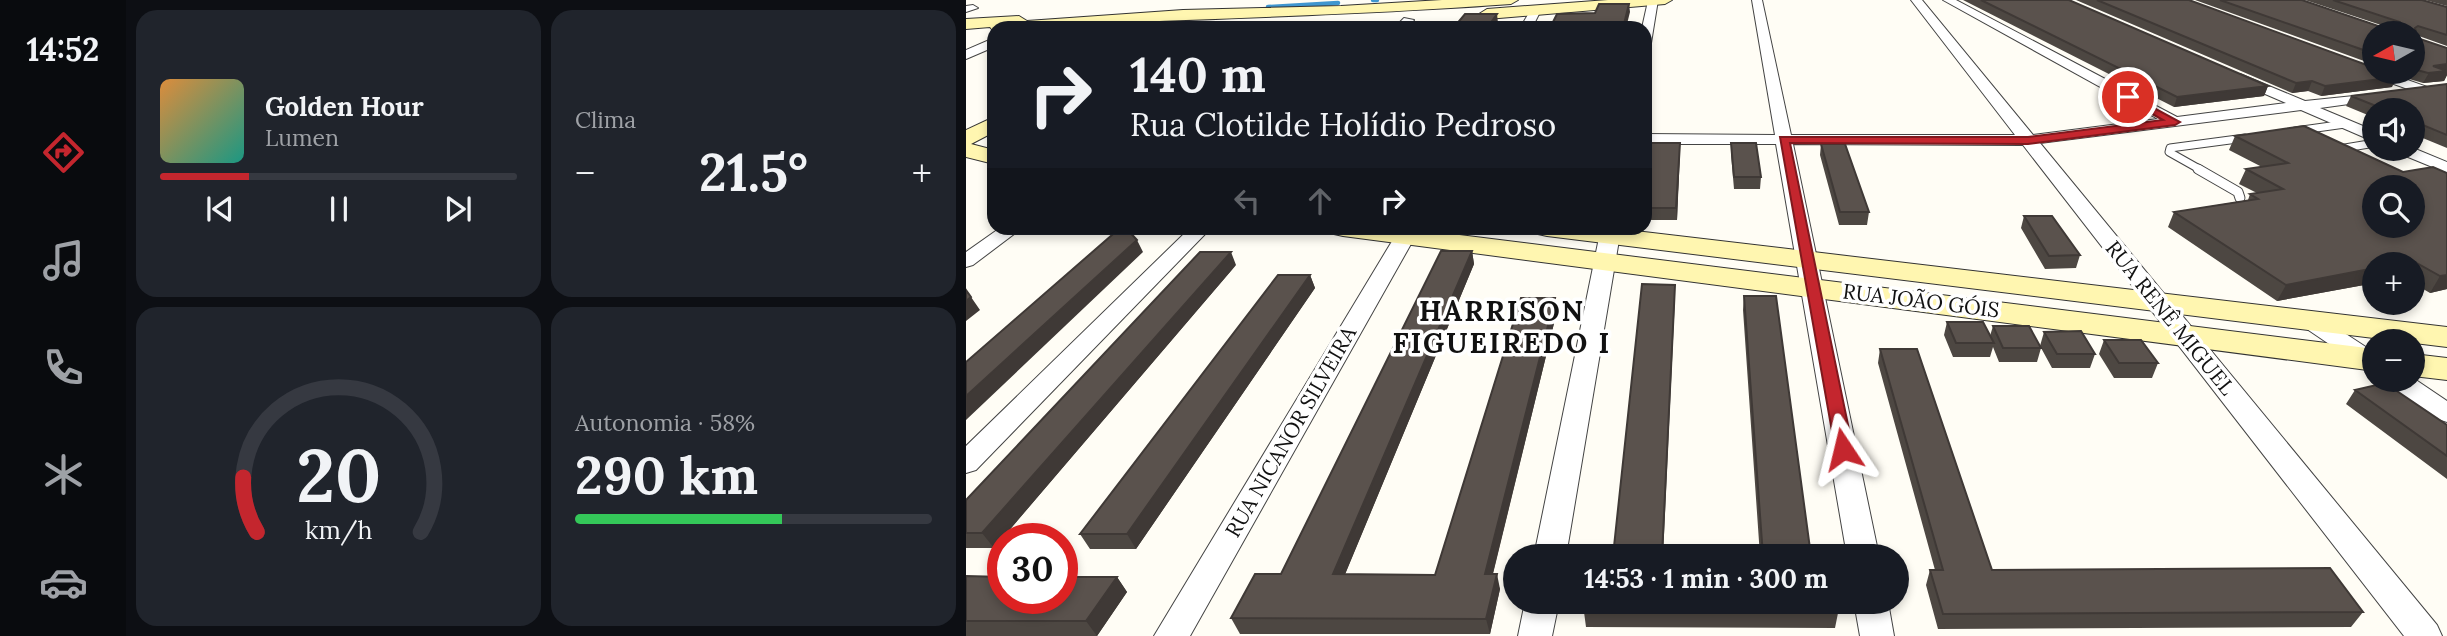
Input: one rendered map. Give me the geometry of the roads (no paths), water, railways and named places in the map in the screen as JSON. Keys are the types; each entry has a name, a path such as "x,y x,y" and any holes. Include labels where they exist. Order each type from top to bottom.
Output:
{"street":[{"path":"1008,21 1299,0"},
{"path":"1356,0 1356,4 1362,7 1378,9"},
{"path":"1106,21 1511,0"},
{"path":"1432,21 1665,0"},
{"path":"1757,0 1861,544"},
{"name":"RUA RENÊ MIGUEL","path":"1916,0 2425,636"},
{"path":"1948,0 2175,122"},
{"path":"1649,21 1653,1"},
{"path":"968,9 999,6"},
{"path":"1530,21 1536,10"},
{"path":"966,24 987,22"},
{"path":"966,30 987,29"},
{"path":"966,39 987,37"},
{"path":"966,55 987,46"},
{"path":"2357,66 2447,99"},
{"path":"2226,72 2362,131"},
{"path":"1652,139 2028,140 2447,87"},
{"path":"966,150 987,154"},
{"path":"2425,159 2447,168"},
{"path":"966,261 1002,235"},
{"path":"966,463 1194,235"},
{"name":"RUA NICANOR SILVEIRA","path":"1171,636 1406,235"},
{"name":"RUA JOÃO GÓIS","path":"1475,235 1609,241 1806,259 2447,337"},
{"name":"RUA JOÃO GÓIS","path":"1580,235 1813,288 2362,360"},
{"path":"1552,544 1609,241"},
{"path":"2309,320 2362,354"},
{"path":"2425,366 2447,369"},
{"path":"2416,392 2447,413"},
{"path":"1535,636 1540,614"},
{"path":"1873,614 1877,636"}],"lane":[{"path":"2279,133 2345,124"},
{"path":"2240,198 2238,192 2169,152 2170,148 2252,137"},
{"path":"2336,144 2362,156"},
{"path":"2345,148 2362,146"}],"waterway":[{"path":"1268,7 1338,3"}],"district":[{"name":"HARRISON FIGUEIREDO I","path":"1502,327"}]}
